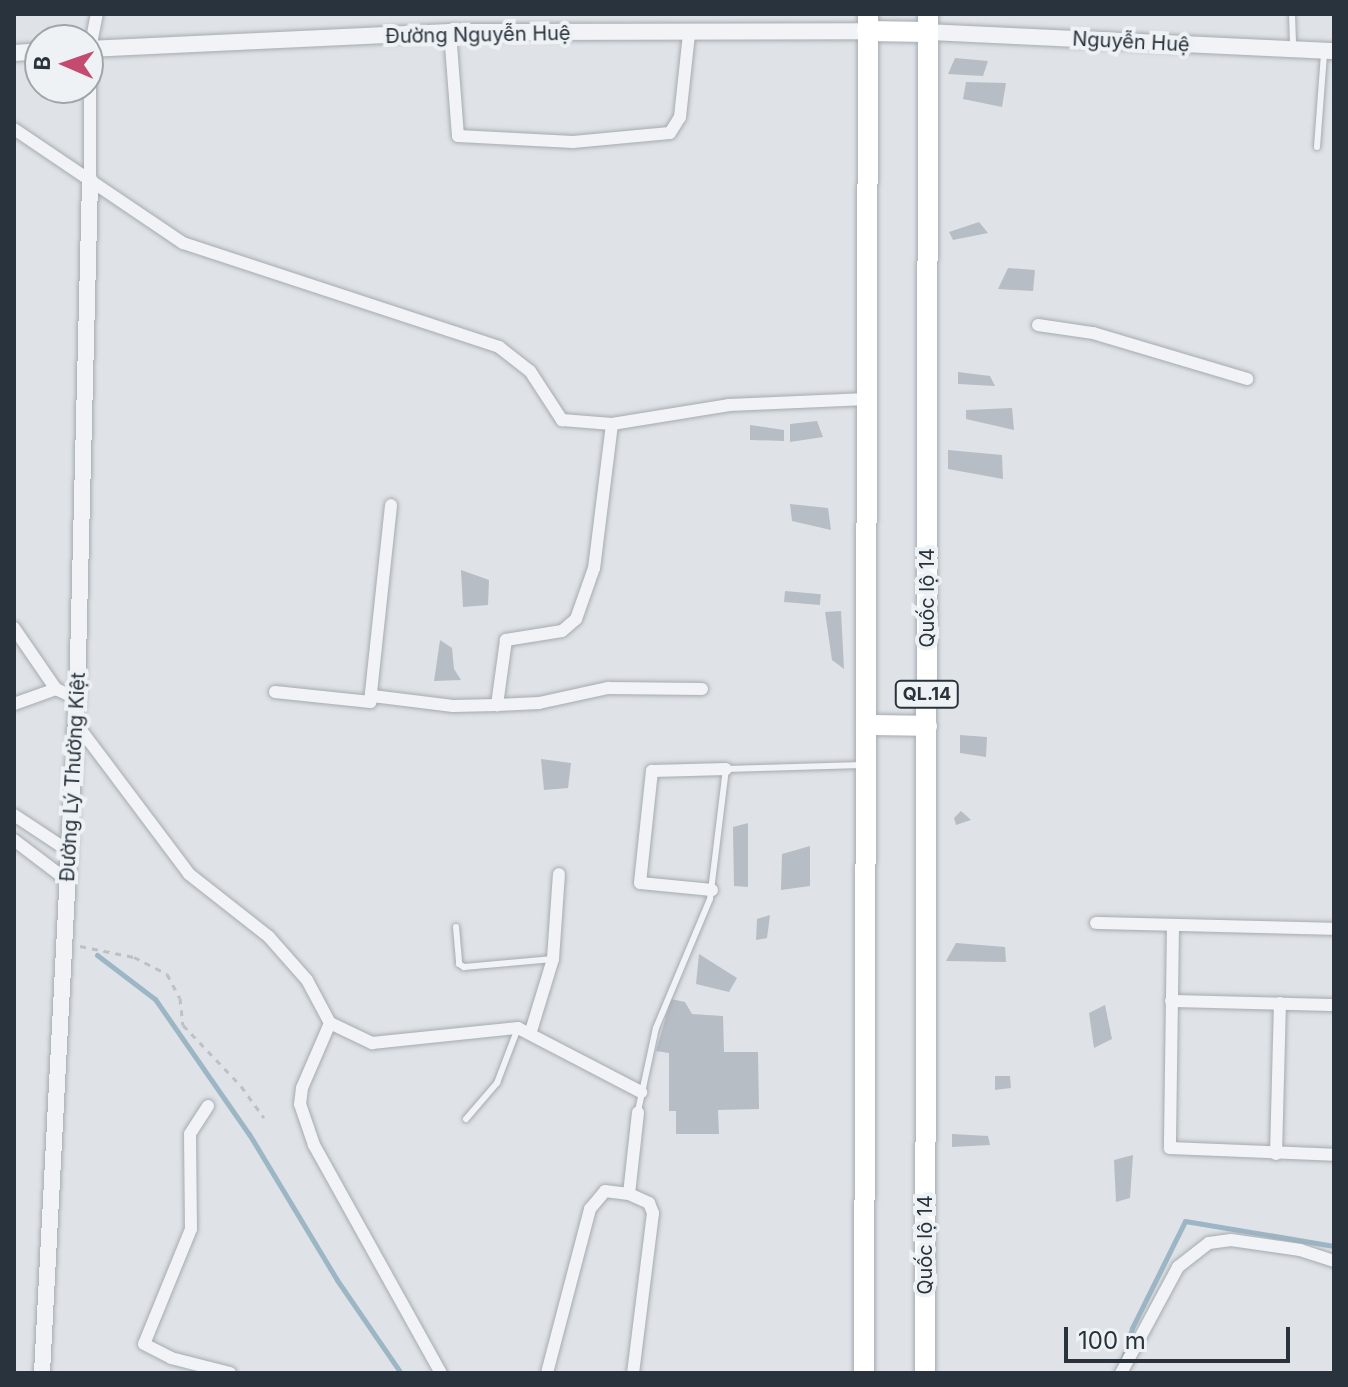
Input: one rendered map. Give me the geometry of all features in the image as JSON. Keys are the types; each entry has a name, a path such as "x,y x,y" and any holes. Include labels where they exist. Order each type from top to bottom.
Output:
{"highway":[{"path":"868,23 928,23"},
{"name":"QL.14","path":"864,1373 868,23"},
{"name":"Quốc lộ 14","path":"925,1373 928,23"},
{"path":"866,725 927,726"}],"street":[{"name":"Đường Nguyễn Huệ","path":"104,48 450,32 689,34 868,23"},
{"name":"Nguyễn Huệ","path":"928,23 1329,50"},
{"path":"450,32 458,136 573,142 670,133 680,117 689,34"},
{"path":"89,104 90,181"},
{"path":"14,129 183,243 499,347 530,371 562,420 612,424 729,405 867,399"},
{"name":"Đường Lý Thường Kiệt","path":"42,1373 77,699 90,181"},
{"path":"1038,325 1093,333 1247,379"},
{"path":"497,705 506,640 562,631 585,604 612,424"},
{"path":"275,692 367,705 373,696 391,505"},
{"path":"14,628 56,689 77,699"},
{"path":"373,696 453,706 539,703 608,688 702,689"},
{"path":"14,704 56,689"},
{"path":"75,722 189,874 269,937 307,980 330,1023 372,1043 524,1029 641,1092"},
{"path":"712,890 640,883 652,771 726,769"},
{"path":"14,815 67,850"},
{"path":"14,840 68,881"},
{"path":"524,1029 553,959 559,874"},
{"path":"1096,923 1334,929"},
{"path":"1173,925 1170,1148 1334,1155"},
{"path":"1171,1001 1334,1005"},
{"path":"1276,1154 1280,1003"},
{"path":"330,1023 300,1104 314,1145 441,1373"},
{"path":"208,1106 190,1134 191,1229 144,1344 171,1358 230,1373"},
{"path":"629,1194 638,1112"},
{"path":"547,1373 590,1209 605,1191 629,1194 649,1203 653,1213 633,1373"},
{"path":"1121,1373 1178,1267 1209,1243 1231,1240 1300,1250 1334,1261"}],"lane":[{"path":"1292,14 1293,49"},
{"path":"1317,147 1329,50"},
{"path":"638,1112 656,1028 712,890 726,769 866,765"},
{"path":"456,927 459,964 464,967 553,959"},
{"path":"466,1119 497,1083 524,1029"}],"path":[{"path":"65,945 134,957 167,974 180,998 183,1025 264,1118"}],"building":[{"path":"955,58 988,61 983,76 948,74"},
{"path":"966,82 1006,83 1002,107 963,99"},
{"path":"979,222 988,233 953,240 949,232"},
{"path":"1008,268 1035,270 1033,291 998,289"},
{"path":"958,372 990,376 995,386 958,384"},
{"path":"1012,408 1014,430 966,419 966,410"},
{"path":"817,421 823,437 790,442 790,424"},
{"path":"750,425 784,430 784,441 750,440"},
{"path":"948,450 1002,455 1003,479 948,469"},
{"path":"790,504 828,508 831,530 792,521"},
{"path":"461,570 489,580 488,605 463,607"},
{"path":"785,591 821,594 820,605 784,602"},
{"path":"841,611 844,669 832,660 825,612"},
{"path":"440,640 452,648 454,669 461,680 434,681"},
{"path":"960,735 987,737 986,757 960,753"},
{"path":"541,759 571,763 568,788 544,790"},
{"path":"961,811 971,820 956,825 954,818"},
{"path":"748,823 748,887 734,886 733,827"},
{"path":"810,846 810,886 781,890 782,854"},
{"path":"770,915 767,938 756,940 757,919"},
{"path":"956,943 1005,947 1006,962 946,961"},
{"path":"699,954 737,978 729,992 696,984"},
{"path":"671,999 685,1002 692,1014 723,1016 724,1052 758,1052 759,1109 718,1110 719,1134 676,1134 676,1111 669,1111 669,1053 656,1051"},
{"path":"1105,1005 1112,1039 1094,1048 1089,1013"},
{"path":"995,1076 1010,1076 1011,1088 995,1090"},
{"path":"952,1134 988,1136 990,1145 952,1147"},
{"path":"1133,1155 1130,1198 1116,1202 1114,1160"}],"waterway":[{"path":"97,955 155,999 249,1134 337,1280 401,1373"},
{"path":"1122,1361 1132,1328 1185,1221 1334,1246"}]}
